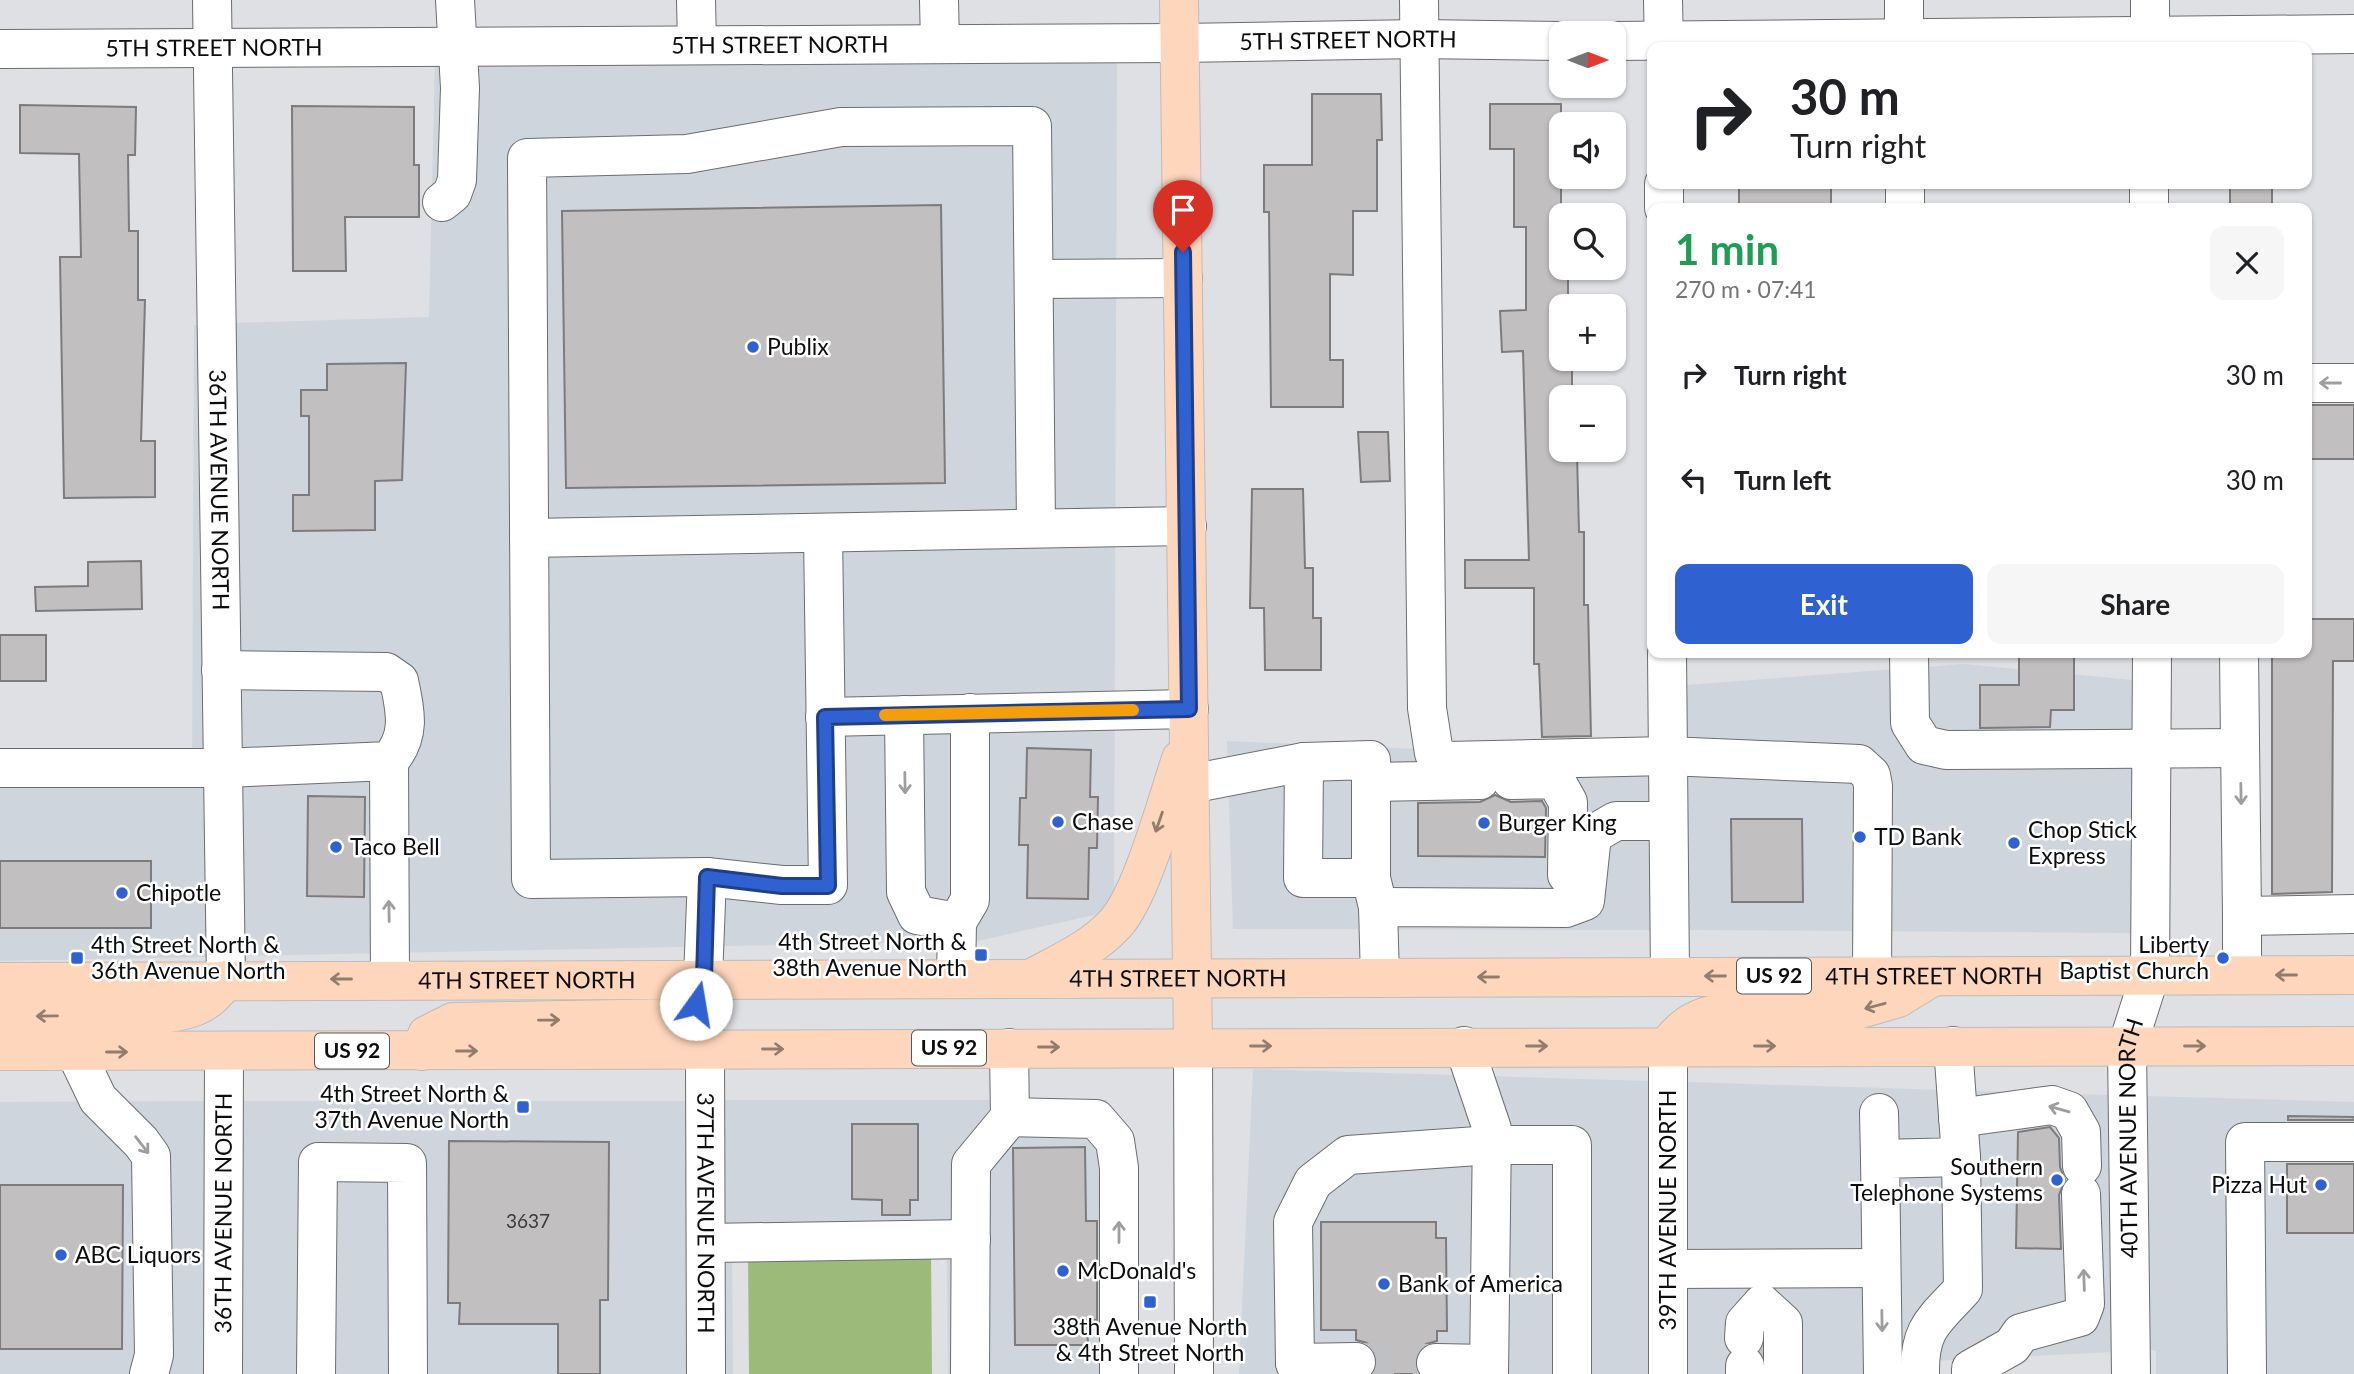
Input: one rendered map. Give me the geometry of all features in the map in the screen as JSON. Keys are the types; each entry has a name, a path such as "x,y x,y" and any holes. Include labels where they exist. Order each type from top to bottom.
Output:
{"main road":[{"path":"1179,0 1193,1046"},
{"path":"1031,978 1083,950 1116,923 1135,890 1190,721"},
{"path":"1668,1045 1681,1030 1698,1018 1715,1014 1857,1010 1898,998 1936,975"},
{"name":"4TH STREET NORTH","path":"0,982 2354,975"},
{"path":"422,1051 427,1035 453,1021 678,1018 696,1004 704,978"},
{"path":"0,1017 142,1014 193,1007 211,998 226,980"},
{"name":"US 92","path":"0,1051 1193,1046 2354,1046"}],"street":[{"name":"36TH AVENUE NORTH","path":"212,0 226,980"},
{"path":"442,202 452,194 457,180 460,88 456,0"},
{"path":"696,0 696,44"},
{"path":"939,0 940,44"},
{"path":"1419,0 1427,708 1434,753 1447,761 1667,756 1847,763 1867,769 1873,786 1872,975"},
{"path":"1664,0 1664,42"},
{"path":"1903,0 1904,42"},
{"path":"1919,42 2150,27 2354,34"},
{"name":"5TH STREET NORTH","path":"0,49 1180,43 1419,39 1549,41"},
{"path":"1626,42 1647,44"},
{"path":"823,533 828,886 782,886 707,877 531,879 527,158 687,154 841,127 1032,126 1036,528"},
{"path":"1034,279 1183,278"},
{"path":"2312,383 2354,383"},
{"path":"529,538 1187,526"},
{"path":"1667,658 1670,976"},
{"path":"1909,658 1910,723 1924,745 1946,750 2240,748"},
{"name":"40TH AVENUE NORTH","path":"2131,1374 2127,1047 2150,975 2152,658"},
{"path":"2239,658 2242,975"},
{"path":"221,670 386,673 399,681 405,708 403,746 389,761 390,979"},
{"path":"825,717 970,713 1190,721"},
{"path":"956,978 957,922 970,900 970,713"},
{"path":"904,715 906,892 917,915 957,922"},
{"path":"1190,784 1304,762 1371,760 1374,893 1380,978"},
{"path":"0,768 223,768 389,761"},
{"path":"1304,762 1304,878 1374,893 1566,908 1585,901 1591,835 1616,821 1668,821"},
{"path":"1371,782 1555,779 1567,802 1566,908"},
{"path":"704,978 707,877"},
{"path":"2242,916 2354,914"},
{"name":"39TH AVENUE NORTH","path":"1668,1045 1668,1374"},
{"path":"1193,1046 1194,1374"},
{"path":"1436,1363 1489,1369 1492,1137 1464,1046"},
{"path":"1920,1374 1920,1350 1925,1330 1963,1289 1961,1157 1953,1046"},
{"path":"970,1374 971,1164 1010,1117 1009,1048"},
{"name":"37TH AVENUE NORTH","path":"705,1050 706,1374"},
{"path":"75,1051 97,1099 141,1142 151,1156 154,1343 149,1374"},
{"name":"36TH AVENUE NORTH","path":"223,1374 225,1052"},
{"path":"1958,1118 2052,1105 2069,1111 2081,1132 2085,1304 2080,1317 2021,1333 2012,1346 1971,1369 1970,1374"},
{"path":"1879,1113 1883,1374"},
{"path":"1010,1117 1096,1119 1115,1141 1119,1168 1119,1374"},
{"path":"1356,1362 1298,1368 1293,1222 1313,1182 1348,1155 1492,1137 1572,1145 1572,1374"},
{"path":"2247,1374 2245,1142 2354,1142"},
{"path":"1880,1159 1961,1157"},
{"path":"316,1374 318,1162 331,1162 407,1163 408,1374"},
{"path":"706,1242 971,1239"},
{"path":"1668,1269 1759,1345 1881,1268"}],"shaded area":[{"path":"435,63 1117,63 1114,891 1099,914 977,941 244,956 235,323 429,317"},
{"path":"194,325 198,325 207,957 0,961 0,775 192,777"},
{"path":"1964,664 2133,680 2131,933 1689,930 1686,685"},
{"path":"1227,741 1649,759 1651,930 1233,929"},
{"path":"1253,1069 1649,1081 1650,1374 1239,1374"},
{"path":"1686,1082 2109,1095 2112,1352 1891,1363 1890,1374 1688,1374"},
{"path":"2146,1096 2354,1102 2354,1374 2156,1374 2156,1351 2149,1350"},
{"path":"723,1100 1107,1100 1119,1374 948,1374 947,1250 732,1253 733,1374 725,1374"},
{"path":"205,1101 205,1374 0,1374 0,1102"},
{"path":"243,1101 686,1101 687,1374 242,1374"}],"green space":[{"path":"931,1250 932,1374 749,1374 748,1252"}],"building":[{"path":"1312,94 1381,94 1382,140 1377,140 1377,211 1353,211 1353,275 1330,274 1330,360 1343,360 1343,407 1271,407 1269,212 1264,212 1264,165 1312,165"},
{"path":"1490,104 1561,104 1561,112 1549,112 1549,189 1561,189 1561,203 1549,203 1549,280 1568,280 1568,294 1549,294 1549,371 1572,371 1572,385 1549,385 1549,462 1577,462 1579,532 1584,532 1584,605 1588,605 1591,736 1542,737 1539,664 1534,664 1534,588 1465,588 1465,560 1529,560 1523,351 1502,352 1500,311 1526,310 1526,227 1514,227 1514,149 1490,149"},
{"path":"20,105 136,107 135,155 128,155 129,231 138,231 138,300 145,300 141,441 155,441 155,497 64,498 60,257 81,257 79,154 20,153"},
{"path":"292,106 414,107 414,165 419,165 419,217 345,217 346,271 293,271"},
{"path":"1739,189 1831,189 1831,203 1739,203"},
{"path":"2230,189 2272,189 2272,203 2230,203"},
{"name":"Publix","path":"941,205 945,483 566,488 562,211"},
{"path":"406,363 402,480 375,481 375,530 293,531 293,495 309,495 309,416 301,416 301,390 327,390 327,364"},
{"path":"2312,405 2354,405 2354,459 2312,459"},
{"path":"1358,432 1388,432 1390,481 1361,482"},
{"path":"1252,489 1303,489 1305,568 1313,568 1313,618 1321,618 1321,670 1265,670 1264,608 1250,608"},
{"path":"141,561 142,609 36,611 35,587 88,586 88,562"},
{"path":"2312,619 2354,619 2354,661 2333,661 2332,892 2272,894 2272,658 2312,658"},
{"path":"0,635 46,635 46,681 0,681"},
{"path":"2019,658 2074,658 2074,710 2051,710 2050,727 1980,728 1980,685 2019,685"},
{"name":"Chase","path":"1027,748 1091,750 1090,797 1098,797 1097,848 1089,848 1088,899 1027,898 1028,845 1019,845 1020,798 1026,798"},
{"name":"Burger King","path":"1495,795 1511,802 1542,801 1546,808 1545,857 1418,856 1418,803 1480,802"},
{"name":"Taco Bell","path":"308,796 365,797 364,897 307,896"},
{"path":"1731,819 1802,819 1803,902 1732,902"},
{"path":"0,861 151,861 151,928 0,928"},
{"path":"2288,1116 2354,1117 2354,1120 2288,1120"},
{"path":"852,1124 918,1124 918,1200 910,1200 910,1215 882,1215 882,1200 852,1199"},
{"name":"Southern Telephone Systems","path":"2050,1127 2059,1138 2060,1167 2065,1180 2059,1195 2061,1249 2016,1248 2018,1132"},
{"path":"449,1141 609,1142 608,1300 600,1300 600,1374 558,1374 558,1324 459,1324 460,1303 448,1303"},
{"name":"McDonald's","path":"1085,1147 1086,1221 1097,1221 1097,1320 1087,1320 1088,1345 1015,1345 1013,1148"},
{"path":"2287,1164 2354,1164 2354,1233 2287,1233"},
{"name":"ABC Liquors","path":"0,1185 123,1185 122,1349 0,1349"},
{"name":"Bank of America","path":"1321,1222 1436,1222 1436,1238 1446,1238 1447,1331 1437,1331 1437,1341 1426,1344 1418,1351 1414,1362 1417,1374 1374,1374 1378,1362 1375,1351 1367,1343 1356,1340 1356,1330 1321,1330"}],"tunnel":[{"path":"1762,1338 1762,1366"},
{"path":"1356,1362 1436,1363"}],"slow traffic":[{"path":"885,715 1133,710"}],"place":[{"name":"Publix","path":"753,347"},
{"name":"Chase","path":"1058,822"},
{"name":"Burger King","path":"1484,823"},
{"name":"TD Bank","path":"1860,837"},
{"name":"Chop Stick Express","path":"2014,843"},
{"name":"Taco Bell","path":"336,847"},
{"name":"Chipotle","path":"122,893"},
{"name":"4th Street North & 38th Avenue North","path":"981,955"},
{"name":"4th Street North & 36th Avenue North","path":"77,958"},
{"name":"Liberty Baptist Church","path":"2223,958"},
{"name":"4th Street North & 37th Avenue North","path":"523,1107"},
{"name":"Southern Telephone Systems","path":"2057,1180"},
{"name":"Pizza Hut","path":"2321,1185"},
{"name":"ABC Liquors","path":"61,1255"},
{"name":"McDonald's","path":"1063,1271"},
{"name":"Bank of America","path":"1384,1284"},
{"name":"38th Avenue North & 4th Street North","path":"1150,1302"}],"route":[{"path":"696,1004 704,978 707,877 782,886 828,886 825,717 1189,709 1183,252"}]}
